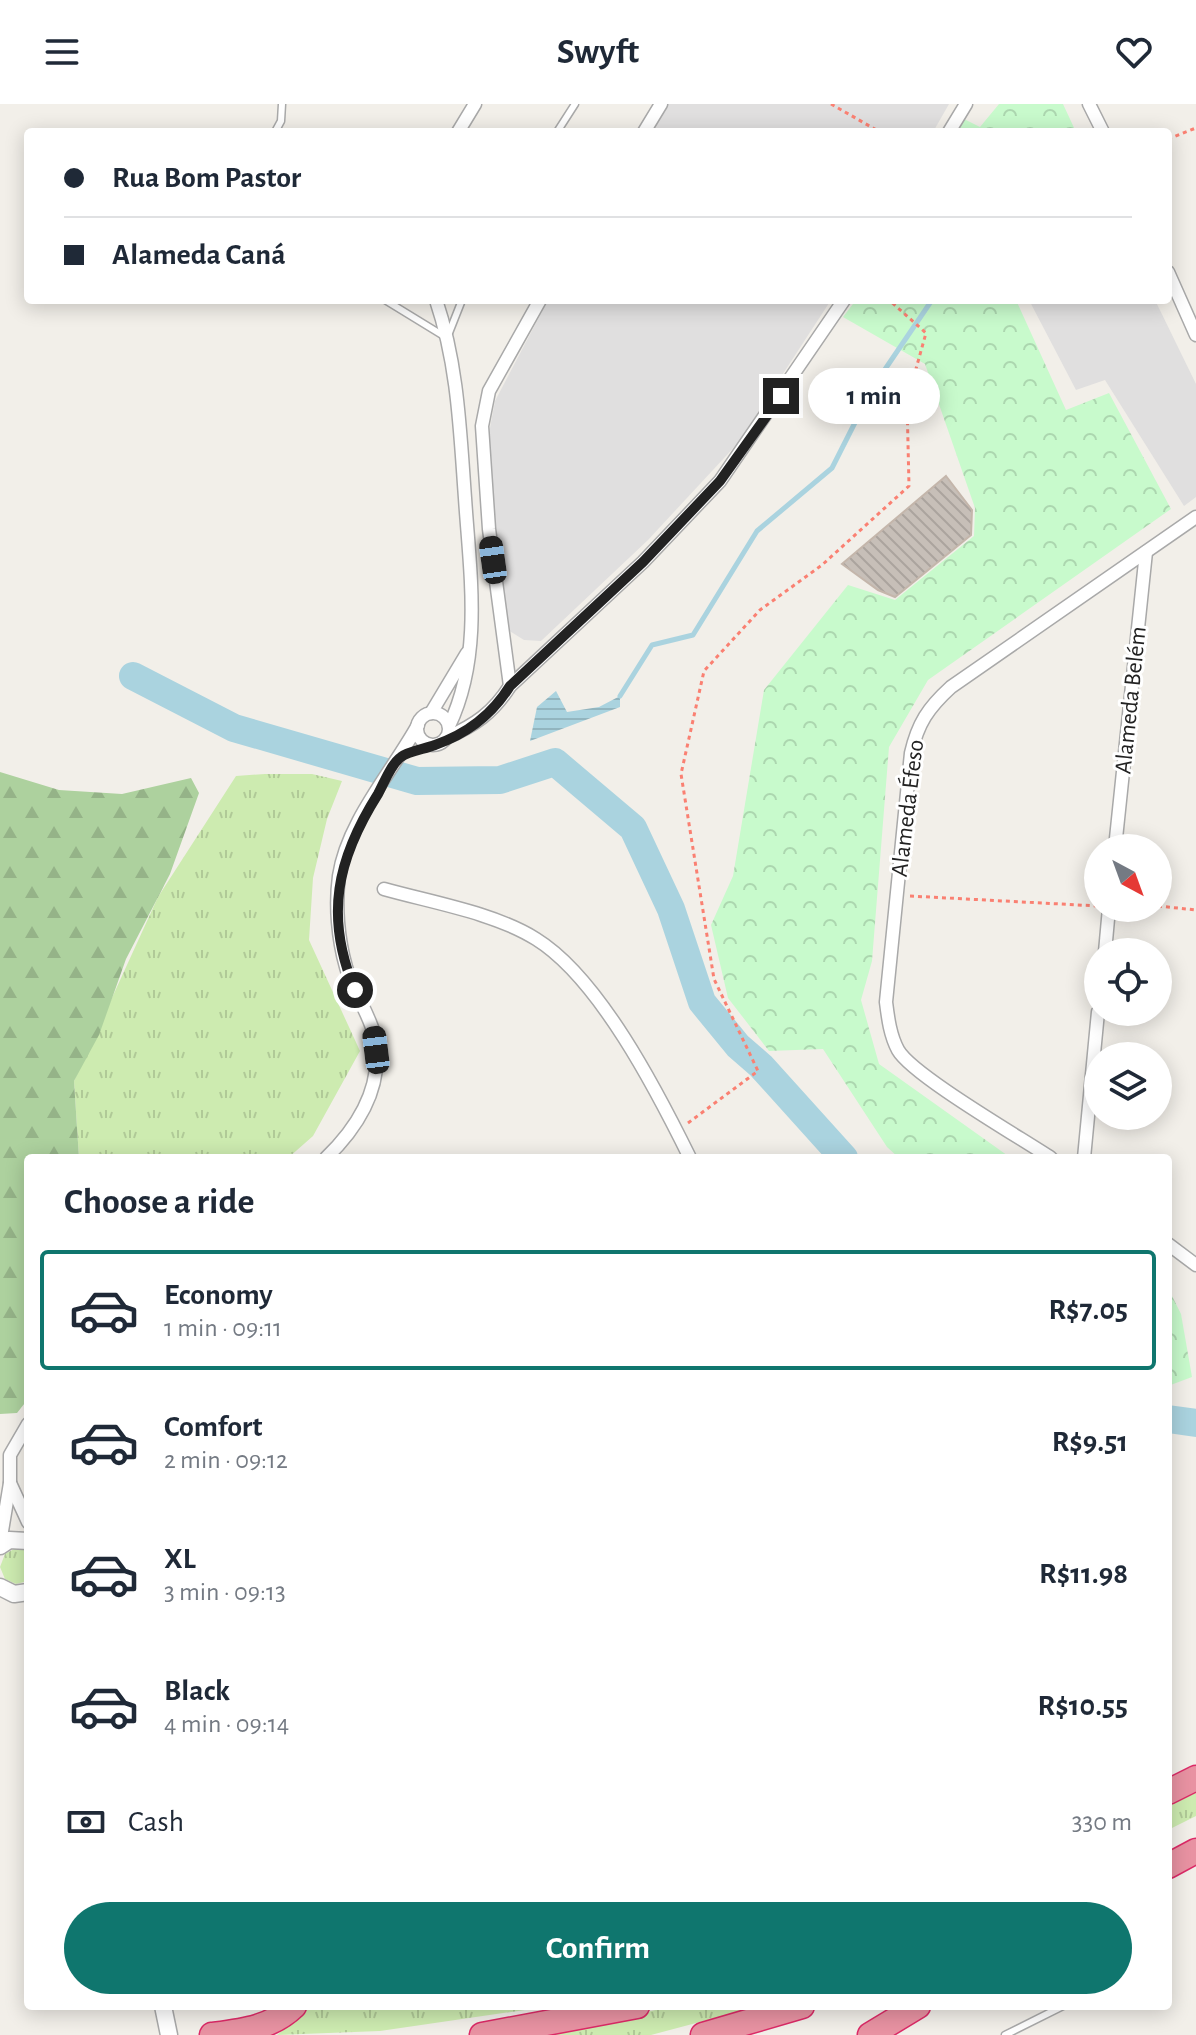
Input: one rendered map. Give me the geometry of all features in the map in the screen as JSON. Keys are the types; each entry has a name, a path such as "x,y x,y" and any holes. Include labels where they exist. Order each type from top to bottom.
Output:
{"highway":[{"path":"1172,1790 1196,1778"},
{"path":"1172,1846 1196,1834"},
{"path":"1172,1864 1196,1851"},
{"path":"212,2035 247,2030 279,2020 290,2010"},
{"path":"482,2035 616,2010"},
{"path":"703,2035 788,2010"},
{"path":"870,2035 911,2010"}],"street":[{"path":"460,128 475,104"},
{"path":"646,128 661,104"},
{"path":"951,128 966,104"},
{"path":"1089,104 1101,128"},
{"path":"1172,281 1196,335"},
{"path":"437,304 456,377 473,609 464,691 444,737"},
{"path":"510,686 489,529 482,426 489,391 538,304"},
{"path":"396,763 444,737 477,724 496,708 510,686 643,562 720,481 841,304"},
{"name":"Alameda Éfeso","path":"1045,1154 923,1075 899,1053 890,1030 886,1002 911,753 918,725 929,708 951,687 1196,517"},
{"name":"Alameda Belém","path":"1116,834 1146,552"},
{"path":"330,1154 344,1141 370,1101 378,1068 374,1033 346,969 338,931 339,875 353,832 470,647"},
{"path":"431,713 443,716 444,737"},
{"path":"418,725 424,742 444,737"},
{"path":"384,889 480,916 535,938 577,973 604,1006 688,1154"},
{"path":"1084,1154 1097,1026"},
{"path":"1172,1247 1196,1265"},
{"path":"0,1544 10,1483 10,1455 24,1431"},
{"path":"10,1483 24,1513"},
{"path":"0,1544 9,1540 24,1541"}],"lane":[{"path":"277,128 282,104"},
{"path":"560,128 575,104"},
{"path":"392,304 447,338 460,304"},
{"path":"1005,2035 1055,2010"}],"path":[{"path":"831,104 873,128"},
{"path":"1172,137 1196,128"},
{"path":"675,1132 758,1071 714,979 681,774 704,671 760,610 822,565 909,486 907,401 926,333 907,320 893,304"},
{"path":"897,896 1084,905"},
{"path":"1172,907 1196,910"}],"shaded area":[{"path":"665,104 949,104 935,128 650,128"},
{"path":"546,304 828,304 738,443 648,540 541,641 524,640 508,630 486,449 495,401"},
{"path":"1031,304 1157,304 1196,384 1196,497 1184,506 1105,380 1076,390"}],"green space":[{"path":"999,104 1063,104 1074,128 959,128 964,119 980,127"},
{"path":"853,304 1018,304 1066,410 1109,393 1171,509 928,680 889,747 872,961 861,1000 879,1064 1005,1154 895,1154 823,1049 769,1051 728,998 711,925 733,876 764,690 848,585 895,600 974,536 975,508 925,364 843,317"},
{"path":"0,772 59,790 122,794 191,778 199,793 170,874 126,959 99,1035 74,1081 79,1154 24,1154 24,1404 17,1413 0,1414"},
{"path":"312,774 342,781 327,819 313,878 309,940 360,1051 313,1136 293,1154 79,1154 74,1081 158,897 236,776"},
{"path":"1172,1296 1181,1314 1192,1377 1172,1384"},
{"path":"16,1548 24,1550 24,1582 16,1584 5,1579 0,1567 5,1554"},
{"path":"1196,1791 1196,1816 1172,1828 1172,1804"},
{"path":"306,2010 524,2010 380,2031 277,2035"},
{"path":"655,2010 745,2010 651,2035 546,2035"}],"water":[{"path":"556,691 567,712 599,707 620,696 620,707 530,741 537,707"}],"building":[{"path":"946,476 972,510 971,535 895,597 878,590 842,564"}],"waterway":[{"path":"620,696 652,645 693,635 757,531 832,468 873,387 929,304"},
{"path":"133,676 234,728 417,781 500,780 555,762 633,828 671,909 702,1002 738,1046 761,1066 840,1154"},
{"path":"1172,1420 1196,1423"}],"route":[{"path":"355,990 346,969 338,931 339,875 353,832 400,758 442,743 446,738 477,724 496,708 510,686 643,562 720,481 781,396"}]}
